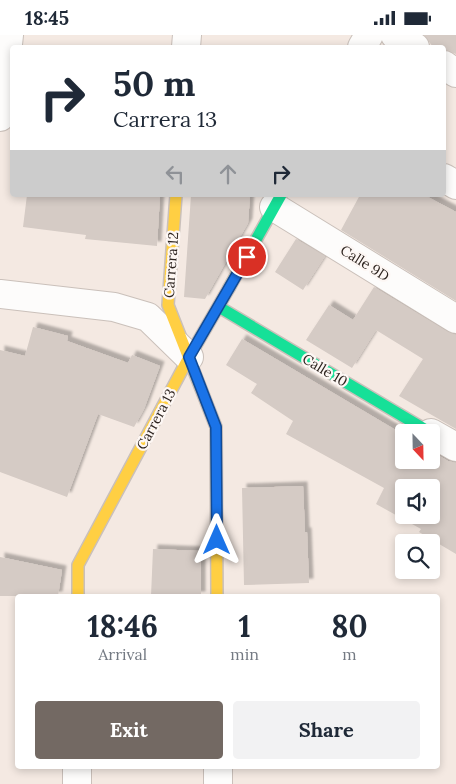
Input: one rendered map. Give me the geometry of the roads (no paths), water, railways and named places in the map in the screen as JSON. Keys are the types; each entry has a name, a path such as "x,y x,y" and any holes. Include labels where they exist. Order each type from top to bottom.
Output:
{"street":[{"path":"0,117 9,35"},
{"path":"395,35 412,45"},
{"name":"Carrera 12","path":"176,197 168,305 216,427 217,594"},
{"name":"Carrera 13","path":"78,594 78,565 189,357 278,201"},
{"name":"Calle 9D","path":"278,201 456,319"},
{"path":"0,294 114,307 148,317 189,357"},
{"name":"Calle 10","path":"219,307 416,424"},
{"name":"Calle 10","path":"440,438 456,447"},
{"path":"77,769 77,784"},
{"path":"218,769 218,784"}]}
